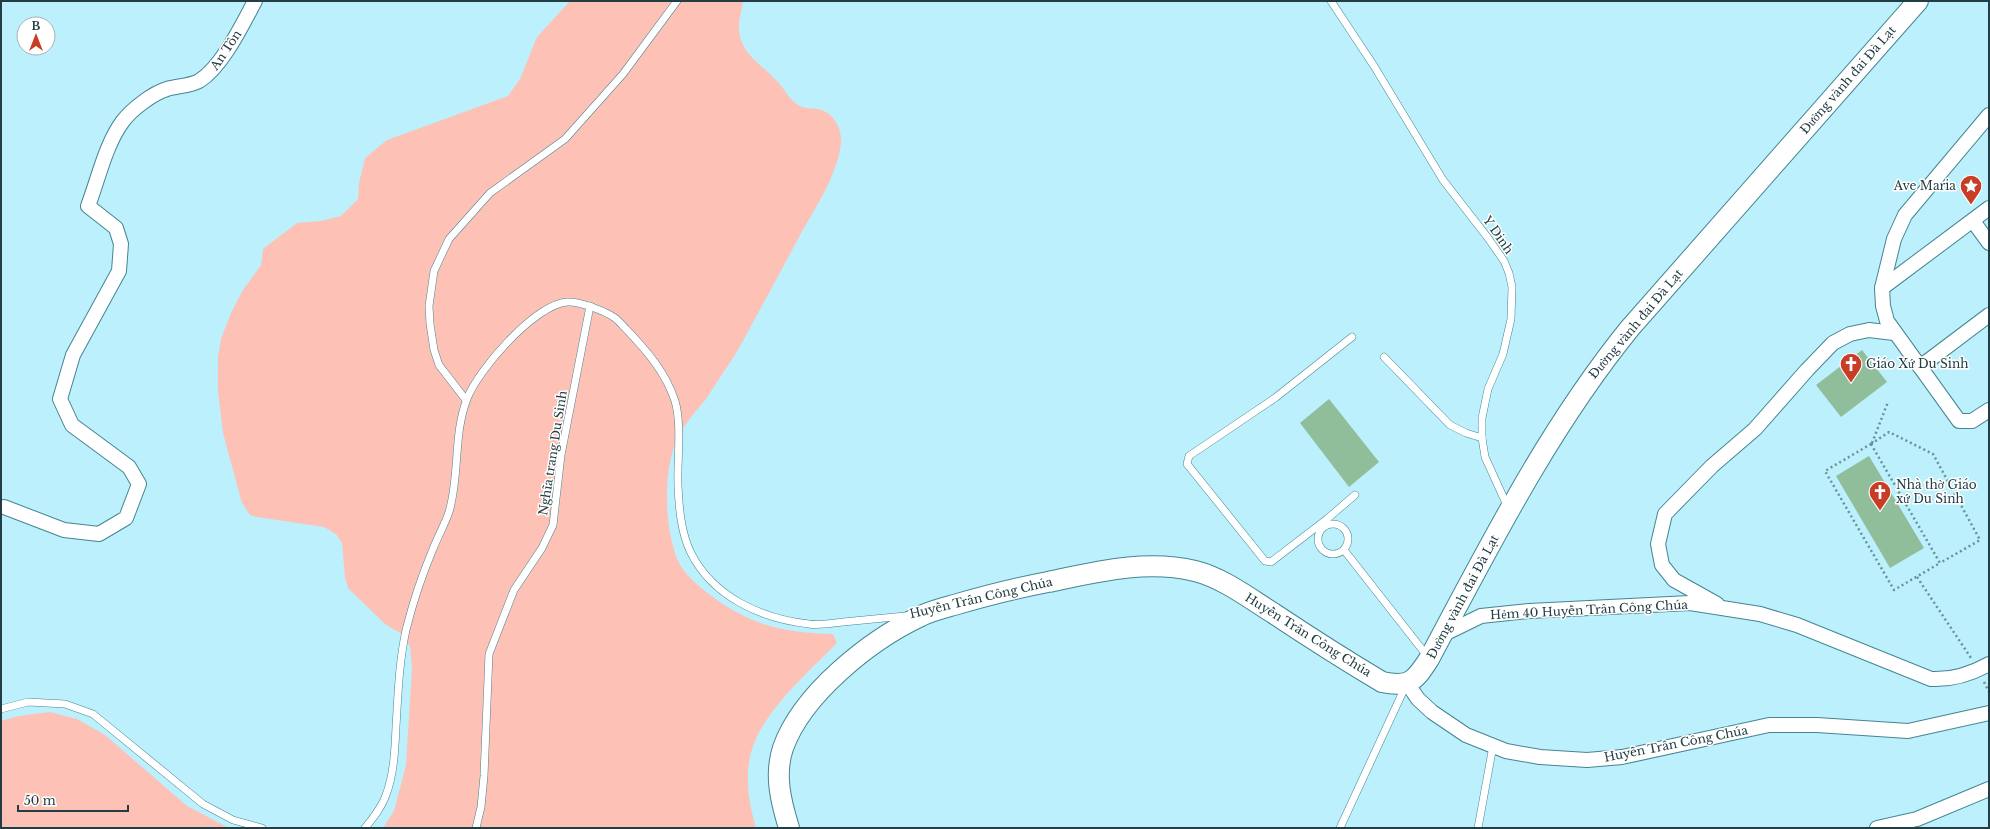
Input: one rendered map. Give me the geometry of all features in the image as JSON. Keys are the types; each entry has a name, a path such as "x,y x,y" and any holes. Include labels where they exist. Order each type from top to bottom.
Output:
{"main road":[{"name":"Đường vành đai Đà Lạt","path":"1407,683 1416,679 1429,659 1507,514 1568,412 1610,353 1918,1"},
{"name":"Huyền Trân Công Chúa","path":"922,615 992,593 1088,573 1121,568 1158,566 1196,571 1238,591 1382,682 1397,685 1407,683"},
{"path":"790,828 780,799 779,776 783,748 804,709 847,664 877,641 922,615"}],"street":[{"name":"An Tôn","path":"4,507 64,530 99,534 126,518 139,484 129,467 72,425 60,399 73,355 119,271 121,244 116,228 88,206 106,153 122,121 140,105 165,89 198,82 210,73 238,33 254,1"},
{"path":"1989,115 1905,215 1894,239 1882,288 1885,314 1894,333 1959,421 1972,421 1989,410"},
{"path":"1882,288 1989,208"},
{"path":"1973,220 1989,243"},
{"path":"1920,367 1989,315"},
{"path":"1728,609 1674,580 1662,565 1658,544 1665,514 1712,466 1755,429 1833,343 1850,334 1869,330 1894,333"},
{"name":"Hẻm 40 Huyền Trân Công Chúa","path":"1442,635 1481,616 1529,611 1690,603 1760,614 1797,626 1931,679 1946,680 1984,667"},
{"name":"Huyền Trân Công Chúa","path":"1407,683 1418,699 1432,712 1466,735 1506,751 1540,757 1587,760 1622,757 1769,726 1817,724 1908,731 1989,712"},
{"path":"1877,828 1917,819 1989,789"}],"lane":[{"path":"466,400 439,365 434,350 430,324 429,306 434,271 449,239 490,193 565,139 623,74 677,1"},
{"name":"Y Dinh","path":"1331,1 1374,66 1443,180 1488,238 1504,261 1509,273 1512,288 1511,319 1503,354 1488,389 1482,418 1482,438 1485,457 1505,501 1507,514"},
{"name":"Huyền Trân Công Chúa","path":"365,828 375,816 386,795 392,772 395,749 399,678 406,629 421,578 448,513 457,477 458,442 466,400 481,372 498,350 527,324 547,310 566,302 590,306 615,318 650,354 664,376 676,402 678,436 678,488 682,528 691,552 705,575 739,603 774,617 811,625 922,615"},
{"name":"Nghĩa trang Du Sinh","path":"476,828 481,807 484,776 489,654 514,590 542,548 553,525 562,455 590,306"},
{"path":"1352,337 1275,398 1189,456 1187,464 1266,562 1272,562 1322,526 1355,495"},
{"path":"1384,357 1450,425 1466,433 1482,438"},
{"path":"1335,524 1343,527 1348,534 1348,542 1344,550 1332,553 1321,547 1318,539 1322,526 1335,524"},
{"path":"1344,550 1429,659"},
{"path":"1340,828 1407,683"},
{"path":"1,709 28,702 65,704 92,714 202,804 233,820 262,828"},
{"path":"1478,828 1493,746"}],"path":[{"path":"1872,444 1888,402"},
{"path":"1889,432 1933,454 1980,540 1894,590 1825,471 1872,444 1889,432"},
{"path":"1872,444 1940,563"},
{"path":"1918,577 1965,647 1984,667 1989,692"}],"shaded area":[{"path":"570,1 743,1 739,30 743,45 747,52 778,82 789,97 796,103 804,108 823,110 832,117 838,126 841,143 839,156 830,180 744,339 706,399 687,422 680,434 670,460 667,490 668,521 674,550 681,567 698,585 735,612 750,619 780,629 797,632 833,634 837,643 780,702 761,728 755,741 749,762 748,784 756,828 383,828 394,811 406,765 412,668 410,646 400,633 385,624 348,588 345,578 342,543 336,534 324,527 250,515 242,503 223,433 218,391 218,357 221,339 231,313 243,290 261,265 263,249 297,223 321,221 341,216 358,199 359,183 365,158 387,140 508,96 520,79 537,37"},
{"path":"50,712 77,719 105,735 187,806 229,828 1,828 1,721 19,716"}],"building":[{"name":"Giáo Xứ Du Sinh","path":"1862,350 1887,382 1841,417 1816,385"},
{"path":"1329,399 1379,462 1349,487 1300,423"},
{"name":"Nhà thờ Giáo xứ Du Sinh","path":"1869,456 1924,548 1890,568 1836,476"}],"place":[{"name":"Ave Maria","path":"1971,206"},
{"name":"Giáo Xứ Du Sinh","path":"1851,384"},
{"name":"Nhà thờ Giáo xứ Du Sinh","path":"1880,512"}]}
